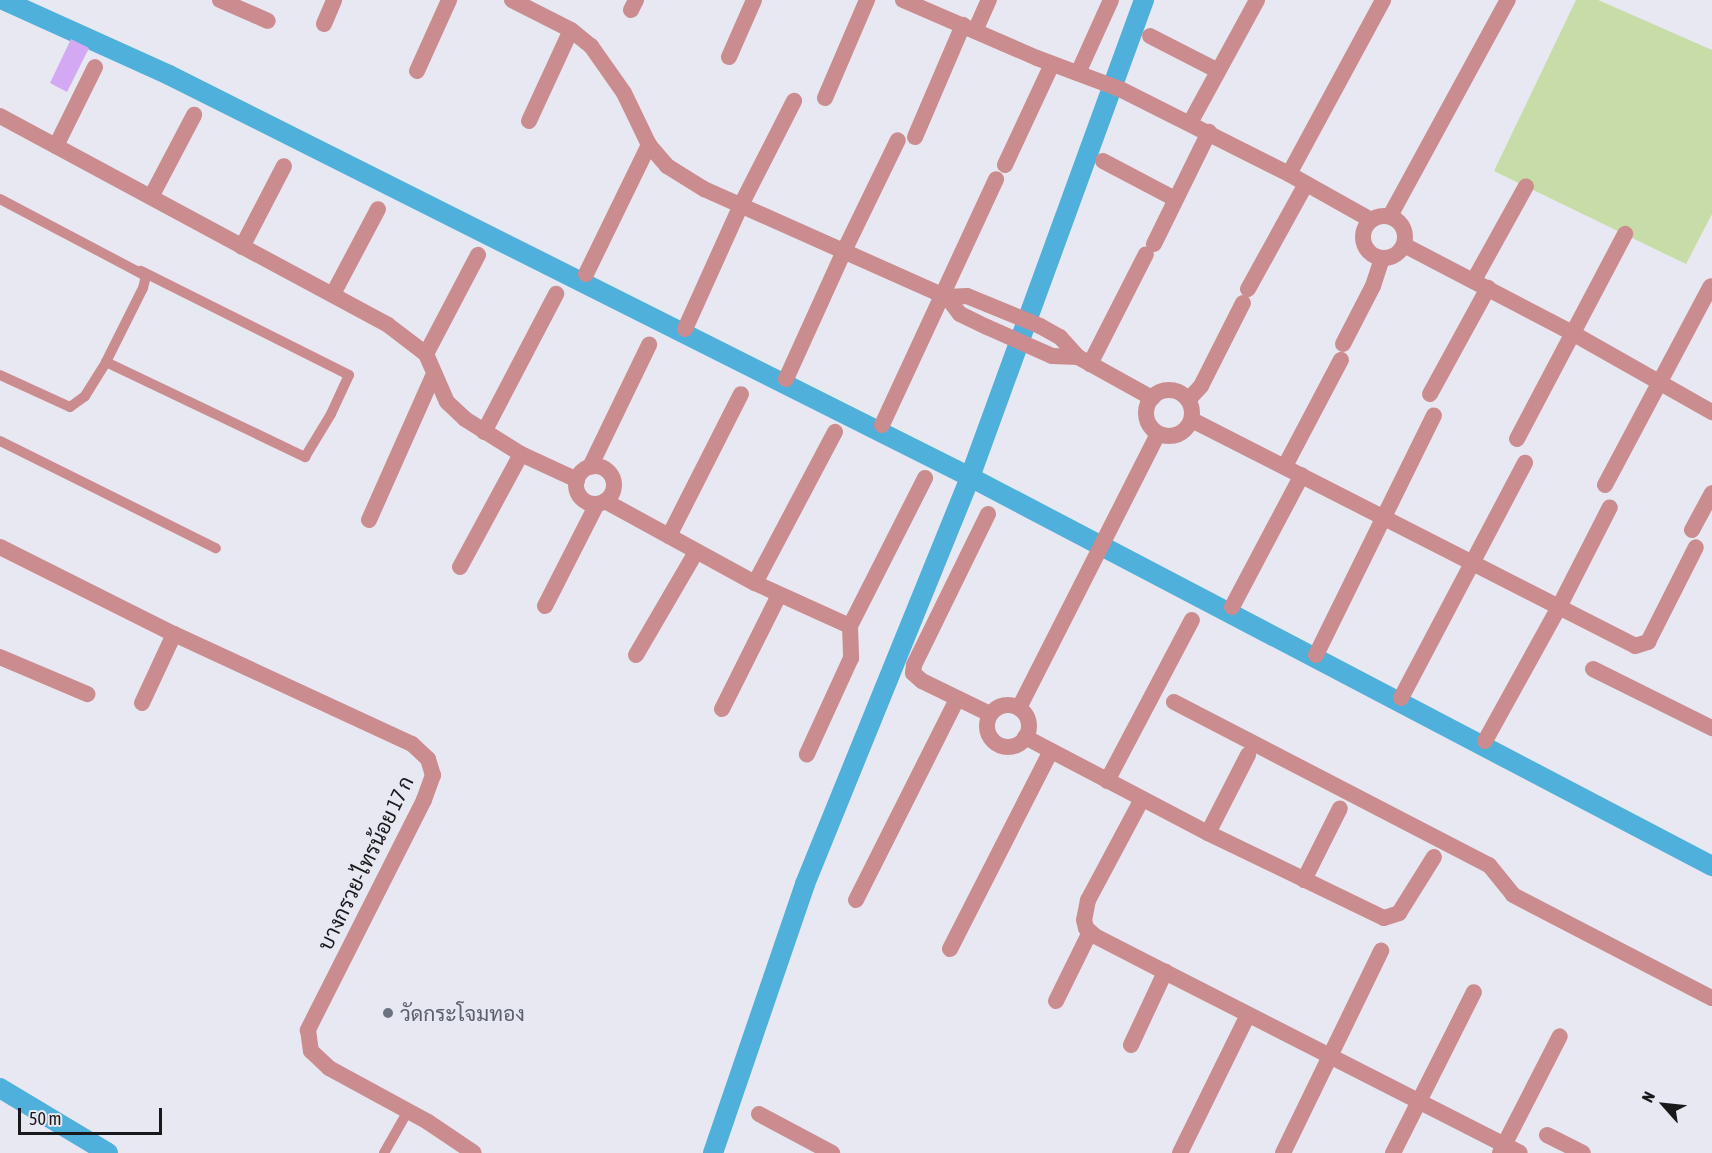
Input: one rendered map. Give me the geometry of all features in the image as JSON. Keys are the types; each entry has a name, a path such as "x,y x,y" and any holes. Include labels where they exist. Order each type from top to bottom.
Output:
{"street":[{"path":"220,0 268,21"},
{"path":"324,24 334,0"},
{"path":"417,71 449,0"},
{"path":"512,0 571,30 591,46 610,70 649,145 667,166 704,189 945,296 967,297 1040,326 1060,337 1084,361 1152,398"},
{"path":"729,57 754,0"},
{"path":"825,98 867,0"},
{"path":"903,0 1052,64 1120,89 1209,132 1371,220"},
{"path":"786,379 844,251 969,28 989,0"},
{"path":"1078,73 1111,0"},
{"path":"1190,123 1257,0"},
{"path":"1289,174 1383,0"},
{"path":"1390,216 1508,0"},
{"path":"529,121 571,30"},
{"path":"1150,36 1218,71"},
{"path":"882,425 945,296 1052,64"},
{"path":"56,146 95,68"},
{"path":"685,329 741,205 794,100"},
{"path":"151,197 194,115"},
{"path":"0,116 388,325 426,354 447,402 484,432 521,454 577,480"},
{"path":"1084,361 1150,249 1209,132"},
{"path":"586,274 649,145"},
{"path":"1103,162 1175,200"},
{"path":"242,247 284,166"},
{"path":"1188,400 1201,386 1306,184"},
{"path":"1430,394 1526,186"},
{"path":"333,294 378,209"},
{"path":"1390,216 1401,225 1404,231 1404,245 1397,254 1382,259 1369,252 1363,239 1363,232 1371,220 1390,216"},
{"path":"1517,439 1625,234"},
{"path":"1404,245 1574,334 1712,412"},
{"path":"426,354 478,255"},
{"path":"1285,466 1342,352 1382,259"},
{"path":"1605,484 1711,286"},
{"path":"484,432 556,294"},
{"path":"945,296 960,315 1052,356 1084,361"},
{"path":"590,467 649,345"},
{"path":"369,520 434,374"},
{"path":"1164,390 1184,394 1192,406 1192,420 1179,435 1158,434 1146,418 1152,398 1164,390"},
{"path":"669,536 741,394"},
{"path":"1316,656 1382,516 1434,415"},
{"path":"1192,420 1631,645 1645,644 1696,547"},
{"path":"755,583 835,432"},
{"path":"1019,708 1158,434"},
{"path":"460,567 521,454"},
{"path":"1401,698 1525,463"},
{"path":"545,606 601,503 612,495 615,486 613,477 599,466 590,467 582,472 577,480 580,497 588,503 601,503 669,536 755,583 850,626"},
{"path":"1232,607 1302,475"},
{"path":"807,754 851,658 850,626 925,478"},
{"path":"1692,530 1712,493"},
{"path":"1485,741 1558,609 1610,507"},
{"path":"988,514 914,665 915,677 990,714"},
{"name":"บางกรวย-ไทรน้อย 17 ก","path":"0,547 174,634 412,744 428,759 433,775 424,800 308,1030 312,1051 329,1068 408,1111 474,1153"},
{"path":"636,655 696,552"},
{"path":"722,709 779,594"},
{"path":"1107,781 1192,620"},
{"path":"142,704 174,634"},
{"path":"0,657 87,694"},
{"path":"1593,669 1712,728"},
{"path":"856,900 957,699"},
{"path":"1174,702 1489,866 1513,895 1712,998"},
{"path":"1003,705 1019,708 1028,721 1025,737 1012,746 996,744 987,730 990,714 1003,705"},
{"path":"1025,737 1208,833 1380,916 1389,918 1399,913 1434,857"},
{"path":"950,949 1051,751"},
{"path":"1208,833 1248,755"},
{"path":"1142,799 1088,900 1084,920 1090,932 1248,1016 1419,1102 1502,1149 1520,1153"},
{"path":"1304,880 1340,808"},
{"path":"1056,1001 1090,932"},
{"path":"1283,1153 1381,951"},
{"path":"1131,1045 1165,972"},
{"path":"1393,1153 1474,992"},
{"path":"1180,1153 1248,1016"},
{"path":"1502,1149 1560,1036"},
{"path":"759,1114 829,1152"},
{"path":"1547,1135 1583,1153"}],"lane":[{"path":"0,199 349,375 345,388 305,457 106,362"},
{"path":"0,375 70,406 85,396 106,362 147,281 141,271"},
{"path":"0,441 216,548"},
{"path":"384,1153 408,1111"}],"green space":[{"path":"1576,0 1598,0 1712,50 1712,214 1686,264 1494,171"}],"building":[{"path":"71,39 89,48 67,92 50,83"}],"waterway":[{"path":"3,0 169,75 970,477 1712,866"},
{"path":"713,1153 805,884 970,477 1144,0"},
{"path":"0,1088 108,1153"}],"place":[{"name":"วัดกระโจมทอง","path":"388,1013"}]}
